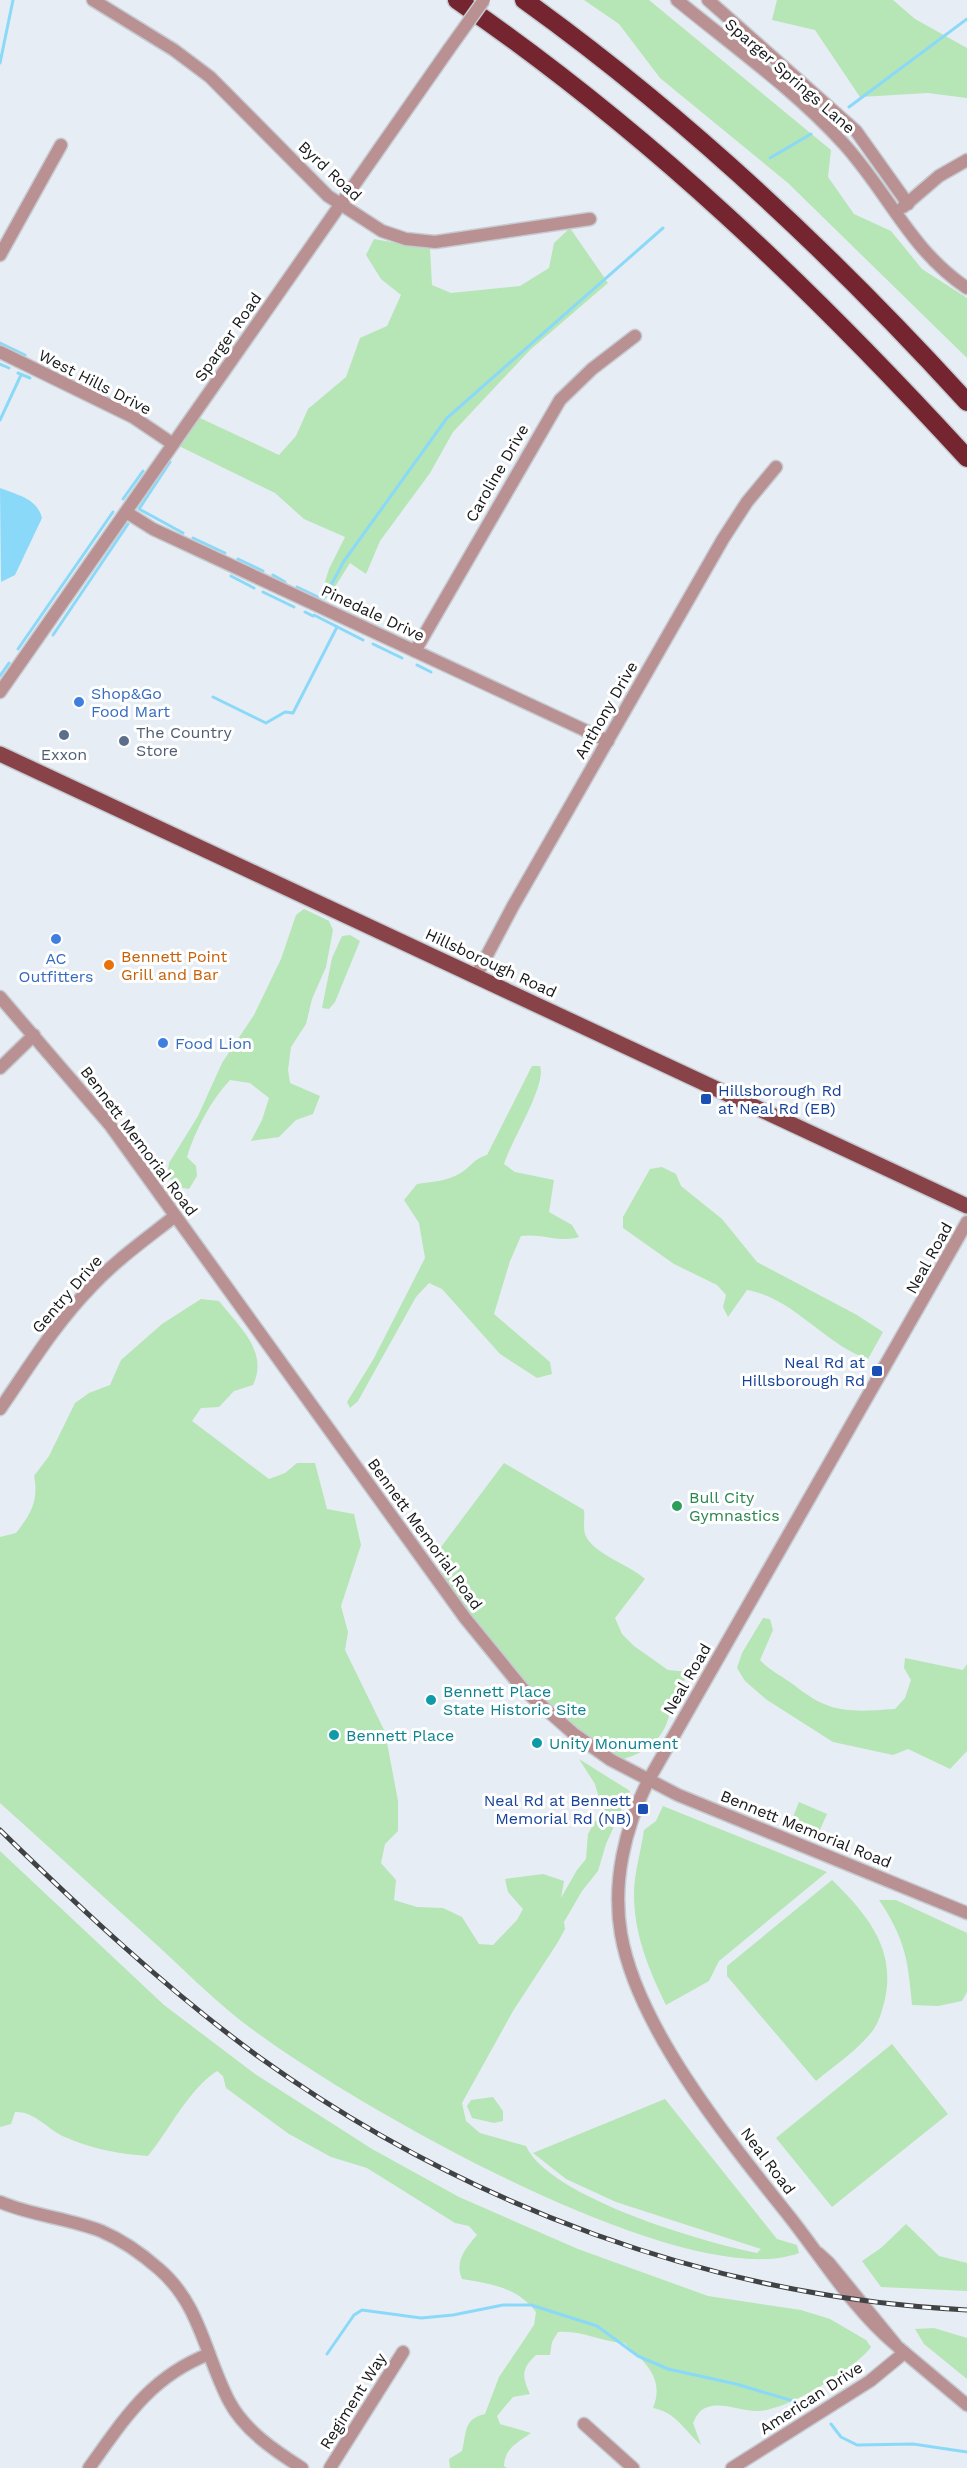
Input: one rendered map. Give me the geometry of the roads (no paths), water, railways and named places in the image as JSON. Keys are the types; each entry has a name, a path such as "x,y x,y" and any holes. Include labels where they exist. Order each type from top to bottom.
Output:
{"highway":[{"path":"457,0 598,103 729,216 836,319 967,458"},
{"path":"524,0 618,71 720,155 831,259 967,402"}],"main road":[{"name":"Hillsborough Road","path":"0,754 967,1206"}],"street":[{"name":"Byrd Road","path":"93,0 174,50 210,77 340,206 394,236 427,242 590,219"},
{"name":"Sparger Road","path":"0,692 484,0"},
{"name":"Sparger Springs Lane","path":"677,0 823,123 860,163 919,247 945,274 967,288"},
{"name":"Sparger Springs Lane","path":"708,0 856,131 908,204"},
{"path":"0,255 61,145"},
{"path":"895,213 939,176 967,160"},
{"name":"Caroline Drive","path":"415,651 560,400 592,369 635,336"},
{"name":"West Hills Drive","path":"0,352 133,417 173,444"},
{"name":"Anthony Drive","path":"476,976 513,906 723,539 747,502 776,467"},
{"name":"Pinedale Drive","path":"126,512 153,529 608,741"},
{"name":"Bennett Memorial Road","path":"0,997 110,1125 451,1599 503,1666 541,1706 574,1734 648,1781 967,1913"},
{"path":"0,1068 34,1035"},
{"name":"Gentry Drive","path":"0,1409 57,1326 90,1288 113,1265 175,1216"},
{"name":"Neal Road","path":"967,1222 648,1781 633,1814 619,1875 620,1922 630,1967 652,2017 682,2071 712,2115 870,2319 900,2349 967,2405"},
{"path":"0,2202 39,2216 100,2231 160,2270 185,2298 196,2317 229,2402 251,2430 302,2468"},
{"name":"American Drive","path":"732,2468 870,2380 900,2349"},
{"name":"Regiment Way","path":"330,2468 403,2352"},
{"path":"89,2468 132,2409 156,2383 178,2367 209,2354"},
{"path":"584,2424 633,2468"}],"water":[{"path":"0,488 31,502 36,506 42,518 15,575 1,582"}],"waterway":[{"path":"0,63 13,0"},
{"path":"849,107 967,19"},
{"path":"770,158 811,134"},
{"path":"324,598 344,561 447,418 663,228"},
{"path":"0,343 25,355"},
{"path":"0,364 9,368"},
{"path":"18,373 30,378"},
{"path":"0,420 21,375"},
{"path":"170,462 139,509 183,533"},
{"path":"123,499 143,471"},
{"path":"18,649 113,512"},
{"path":"53,635 128,524"},
{"path":"193,538 225,553"},
{"path":"238,559 263,571"},
{"path":"273,575 285,582"},
{"path":"231,576 254,588"},
{"path":"297,587 320,598 326,596"},
{"path":"263,592 294,607"},
{"path":"305,612 313,616"},
{"path":"314,615 363,640"},
{"path":"213,697 266,723 285,712 293,713 337,627"},
{"path":"373,644 402,658"},
{"path":"0,676 9,663"},
{"path":"417,665 431,672"},
{"path":"327,2354 354,2315 362,2310 421,2318 453,2315 503,2305 531,2305 597,2326 638,2356 668,2369 736,2384 800,2403"},
{"path":"831,2424 841,2437 857,2445 913,2444 967,2452"}],"railway":[{"path":"0,1830 125,1948 225,2031 259,2057 338,2110 421,2158 507,2199 595,2234 686,2264 778,2286 872,2302 967,2310"}],"place":[{"name":"Shop&Go Food Mart","path":"79,702"},
{"name":"Exxon","path":"64,735"},
{"name":"The Country Store","path":"124,741"},
{"name":"AC Outfitters","path":"56,939"},
{"name":"Bennett Point Grill and Bar","path":"109,965"},
{"name":"Food Lion","path":"163,1043"},
{"name":"Hillsborough Rd at Neal Rd (EB)","path":"706,1099"},
{"name":"Neal Rd at Hillsborough Rd","path":"877,1371"},
{"name":"Bull City Gymnastics","path":"677,1506"},
{"name":"Bennett Place State Historic Site","path":"431,1700"},
{"name":"Bennett Place","path":"334,1735"},
{"name":"Unity Monument","path":"537,1743"},
{"name":"Neal Rd at Bennett Memorial Rd (NB)","path":"643,1809"}]}
